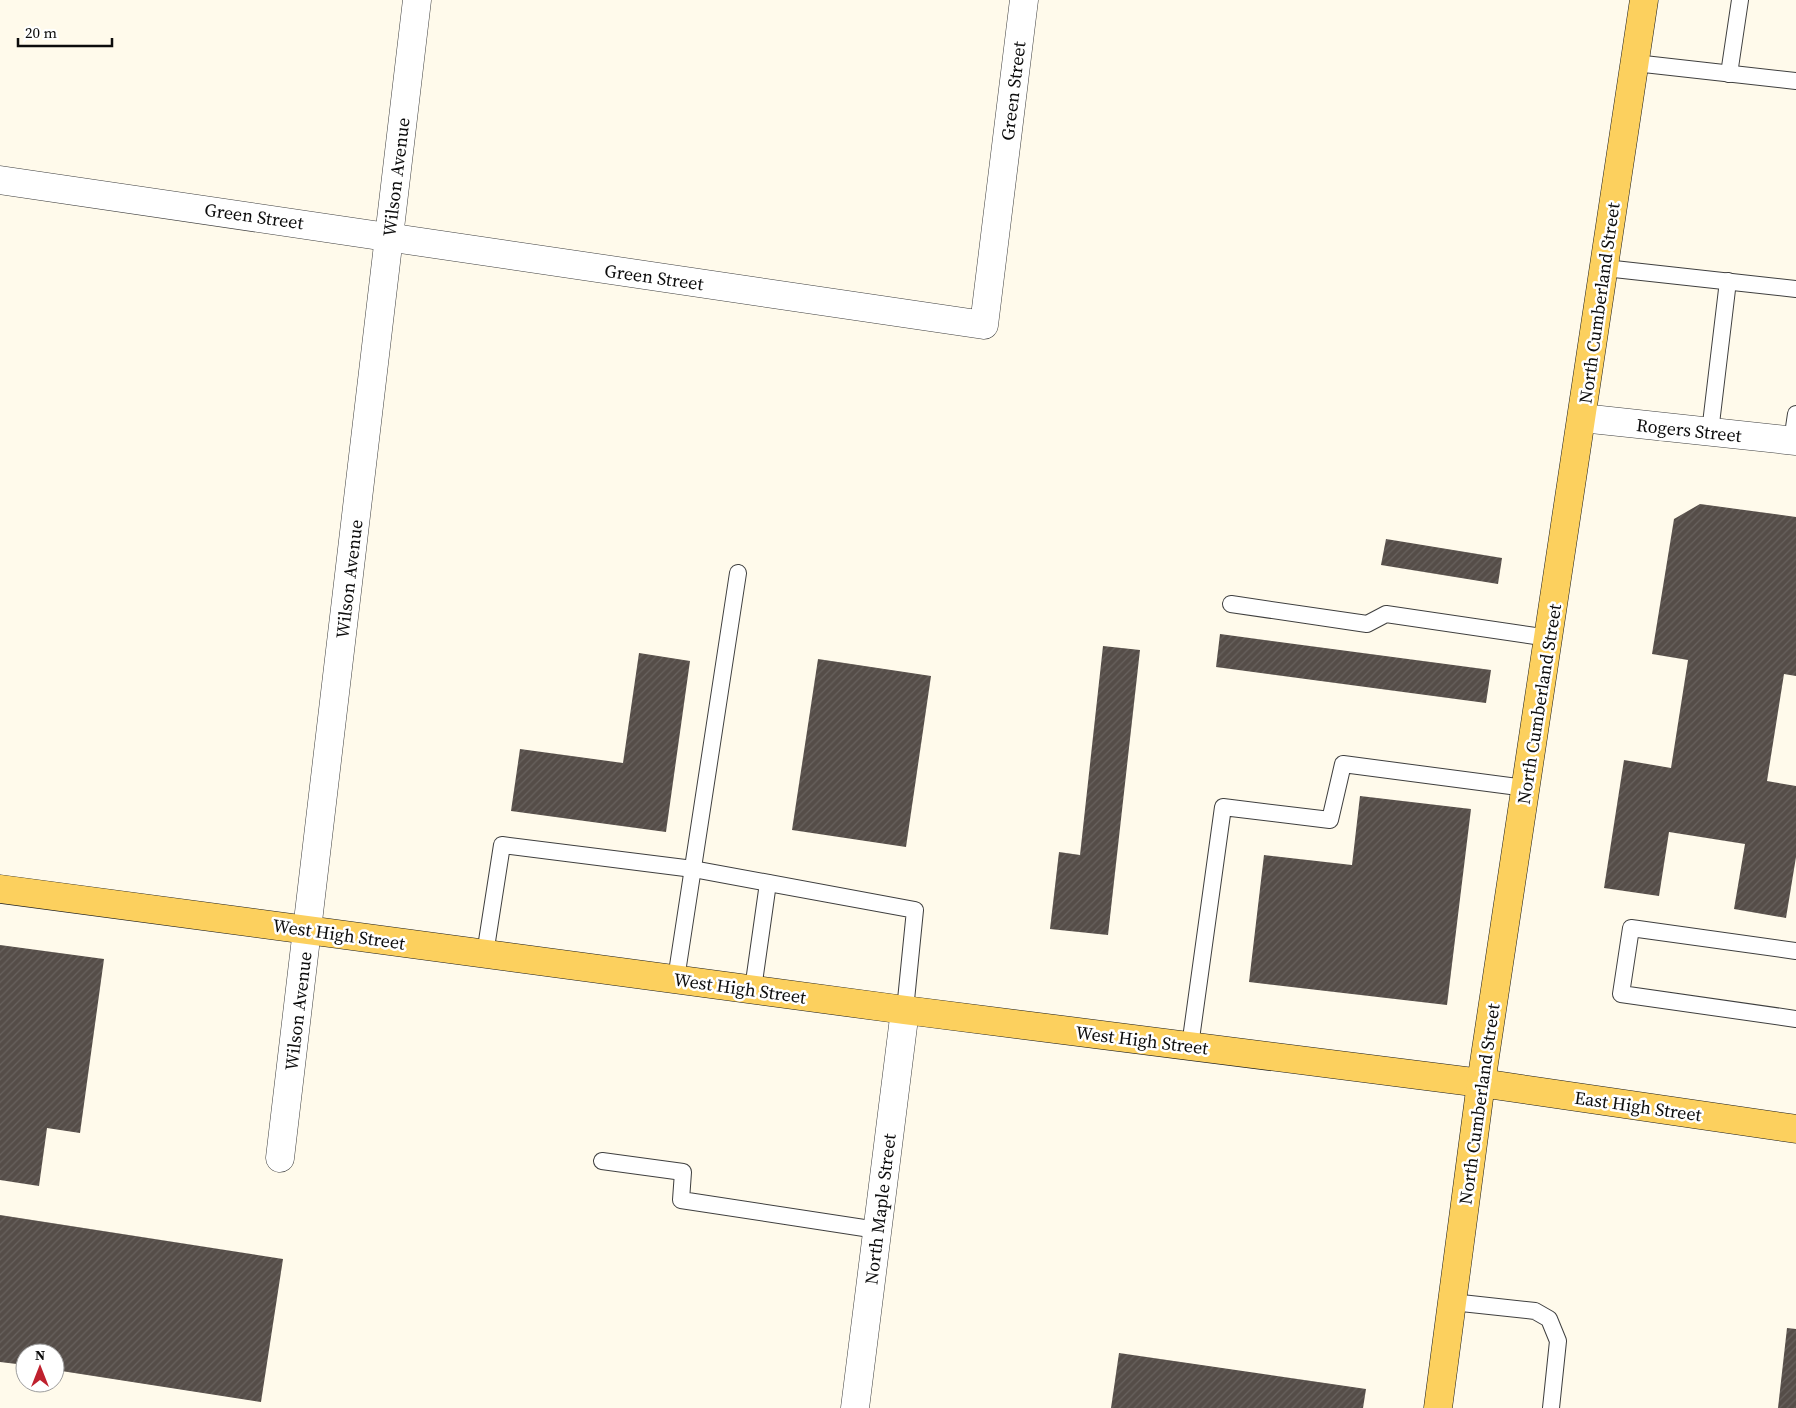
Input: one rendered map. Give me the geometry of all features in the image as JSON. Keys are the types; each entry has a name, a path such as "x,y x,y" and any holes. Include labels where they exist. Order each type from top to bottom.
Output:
{"main road":[{"name":"North Cumberland Street","path":"1438,1408 1481,1084 1644,0"},
{"name":"West High Street","path":"0,889 905,1010 1481,1084"},
{"name":"East High Street","path":"1481,1084 1796,1129"}],"street":[{"name":"Wilson Avenue","path":"280,1158 417,0"},
{"name":"Green Street","path":"0,180 364,232 389,238 984,325 1024,0"},
{"name":"Rogers Street","path":"1582,418 1794,441"},
{"name":"North Maple Street","path":"855,1408 905,1010"}],"lane":[{"path":"1730,74 1740,0"},
{"path":"1635,63 1796,81"},
{"path":"1605,268 1796,289"},
{"path":"1710,432 1728,281"},
{"path":"1794,441 1796,414"},
{"path":"676,979 738,573"},
{"path":"1231,604 1367,624 1386,614 1549,638"},
{"path":"1190,1046 1223,807 1330,820 1343,764 1526,788"},
{"path":"485,954 502,845 693,869 915,910 905,1010"},
{"path":"753,989 768,884"},
{"path":"1796,951 1632,928 1621,994 1796,1019"},
{"path":"602,1162 683,1172 681,1200 877,1230"},
{"path":"1452,1302 1535,1311 1549,1319 1558,1341 1551,1408"}],"building":[{"path":"1700,504 1796,517 1796,676 1784,674 1767,781 1796,786 1796,857 1786,918 1734,909 1745,844 1669,832 1659,896 1604,888 1624,760 1671,768 1688,660 1652,654 1674,519"},
{"path":"1386,539 1502,558 1498,584 1381,565"},
{"path":"1220,634 1491,670 1486,703 1216,667"},
{"path":"1103,646 1140,650 1108,935 1050,929 1059,852 1080,855"},
{"path":"639,653 690,661 666,832 511,811 520,749 623,763"},
{"path":"818,659 931,676 906,847 792,830"},
{"path":"1360,796 1471,809 1447,1005 1249,982 1264,855 1352,865"},
{"path":"0,945 104,959 80,1133 47,1128 39,1186 0,1180"},
{"path":"0,1215 283,1259 261,1402 65,1372 65,1343 15,1343 15,1364 0,1362"},
{"path":"1787,1328 1796,1329 1796,1408 1778,1408"},
{"path":"1119,1353 1366,1389 1363,1408 1111,1408"}]}
